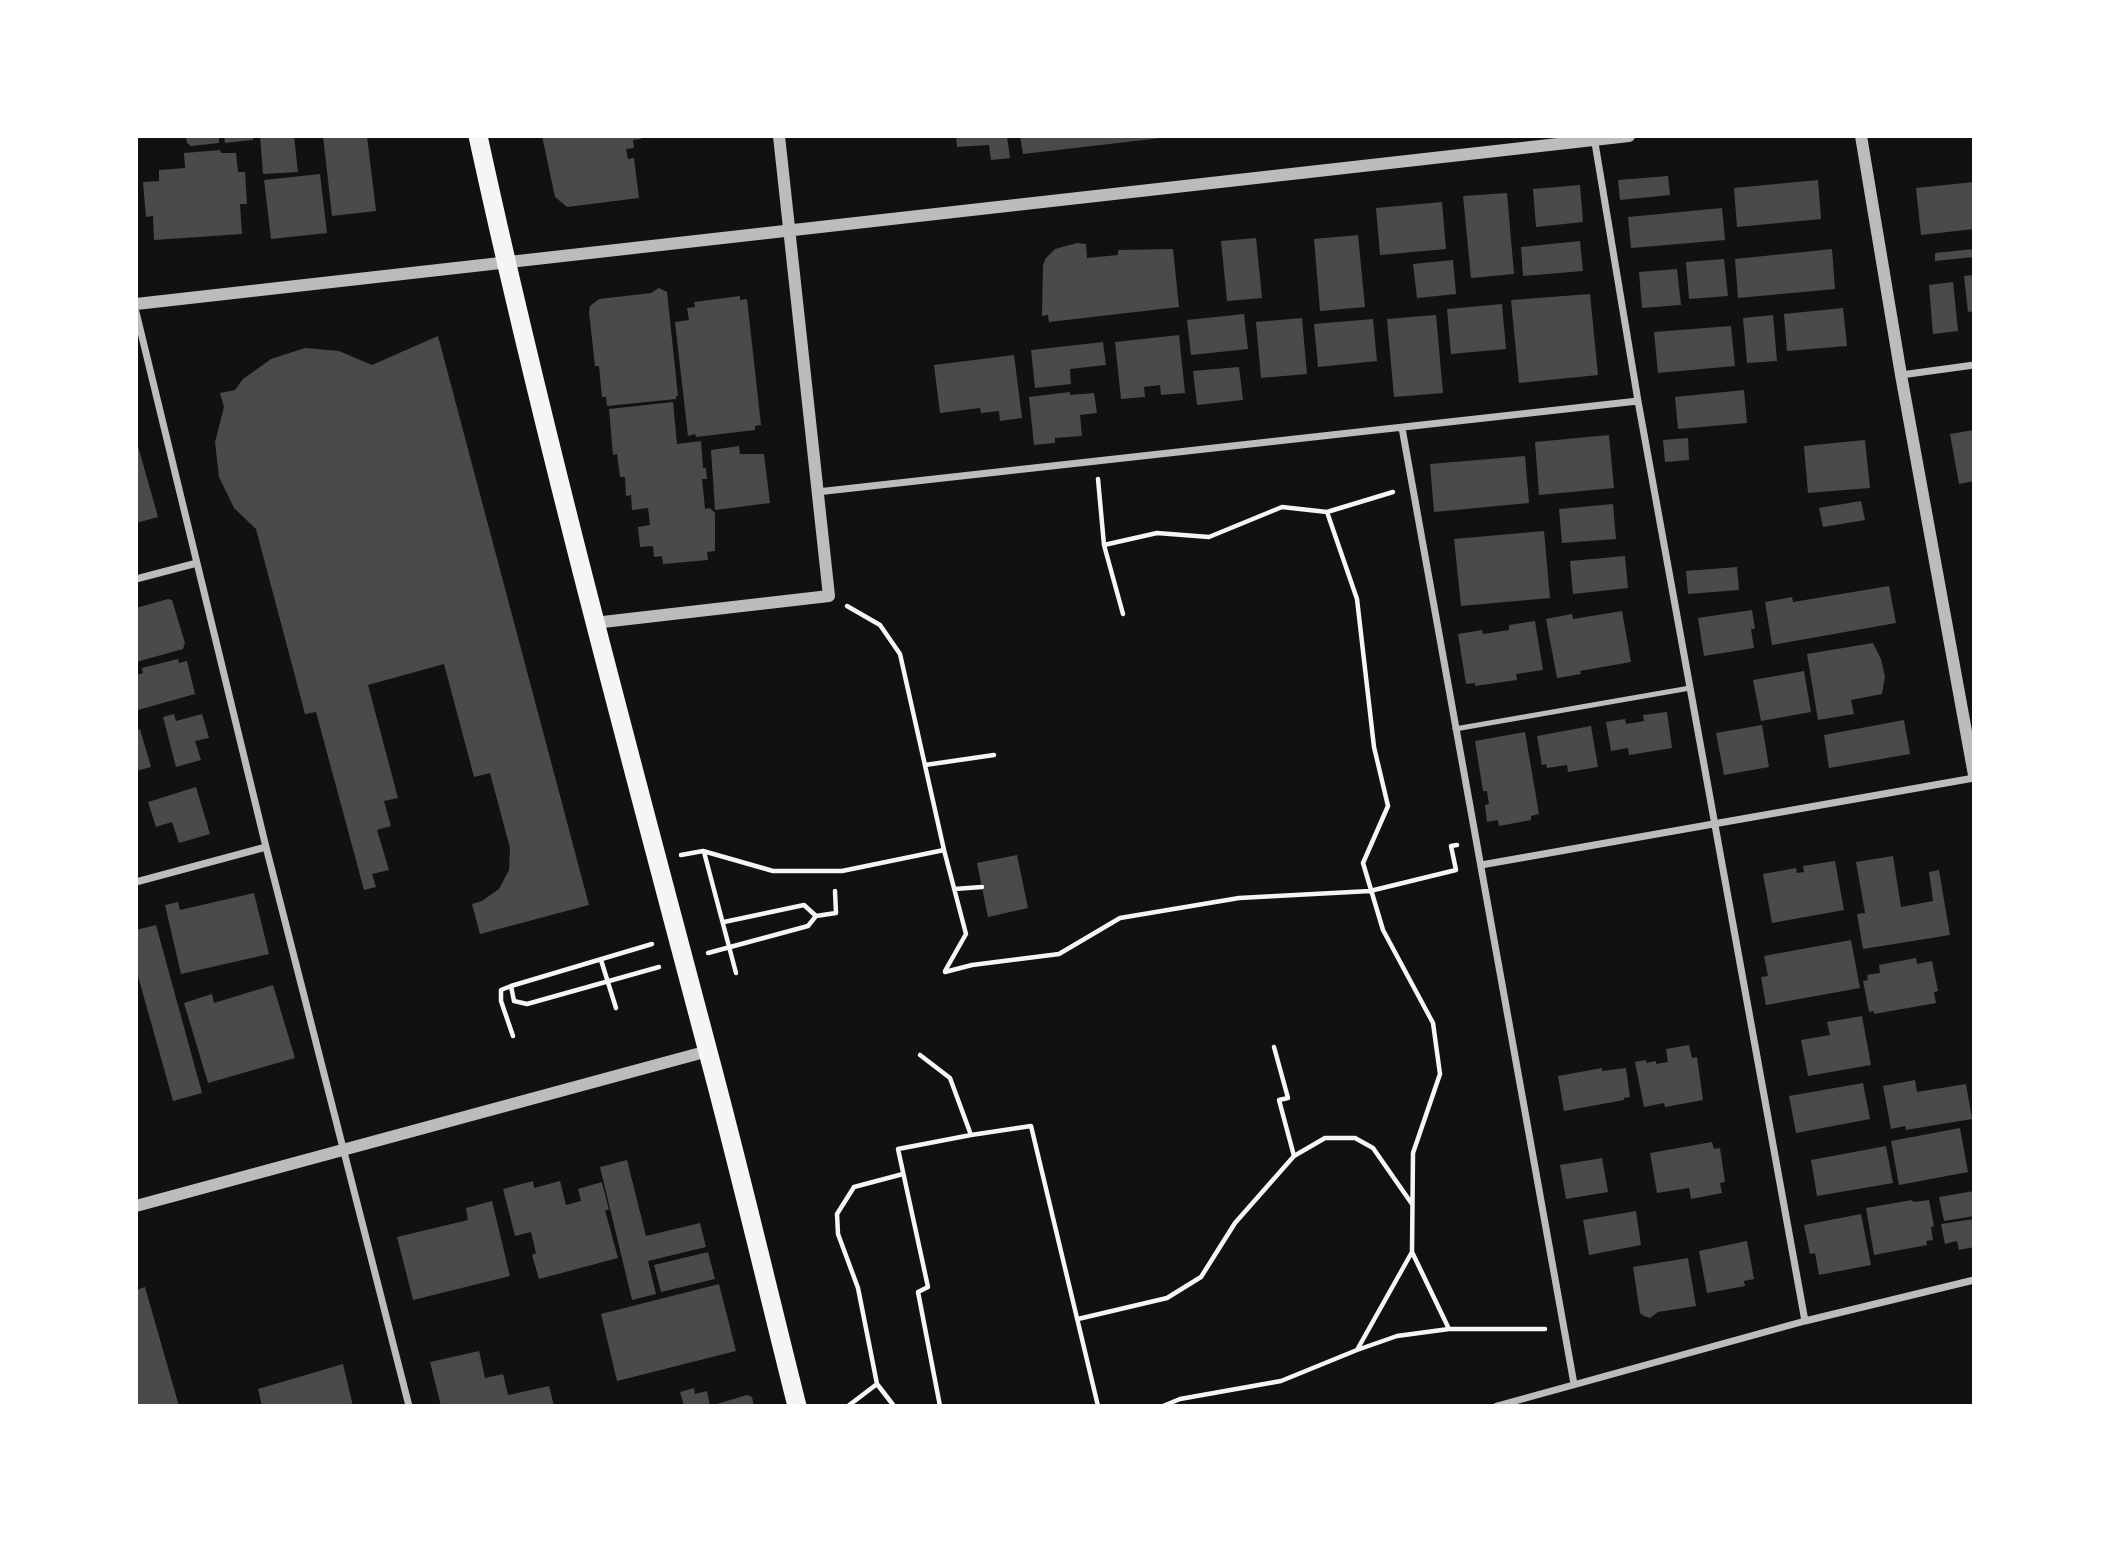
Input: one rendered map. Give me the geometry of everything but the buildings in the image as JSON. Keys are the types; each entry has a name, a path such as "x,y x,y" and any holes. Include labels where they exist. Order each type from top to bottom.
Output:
{"highway":[{"path":"478,136 505,261 594,623 708,1051 797,1405"}],"street":[{"path":"594,623 828,596 779,136"},
{"path":"136,304 1629,136"},
{"path":"1481,865 1973,776 1900,375 1861,136"},
{"path":"1595,138 1638,401 1805,1321"},
{"path":"136,312 266,847 409,1405"},
{"path":"1900,375 1973,365"},
{"path":"816,492 1638,401"},
{"path":"1402,428 1574,1384"},
{"path":"136,579 197,563"},
{"path":"136,882 266,847"},
{"path":"136,1206 708,1051"},
{"path":"1497,1405 1805,1321 1973,1280"}],"lane":[{"path":"1455,729 1690,688"}],"path":[{"path":"1097,461 1104,545 1124,614"},
{"path":"1104,545 1157,533 1209,537 1282,507 1326,512 1412,487"},
{"path":"1326,512 1357,599 1374,747 1388,806 1363,863 1383,930 1433,1023 1435,1035 1440,1074 1413,1153 1412,1252 1449,1329"},
{"path":"828,596 880,625 900,654 944,850 966,934 945,972 972,965 1059,954 1120,918 1239,898 1370,891 1456,870 1451,846 1464,843"},
{"path":"925,765 994,755"},
{"path":"656,859 703,851 773,871 842,871 944,850"},
{"path":"703,851 736,973"},
{"path":"954,889 982,887"},
{"path":"816,916 836,913 835,891"},
{"path":"601,960 616,1008"},
{"path":"511,986 501,990 501,1001 513,1036"},
{"path":"1273,1047 1288,1098 1279,1100 1294,1156"},
{"path":"920,1055 950,1078 971,1135"},
{"path":"940,1405 918,1292 928,1287 898,1149 1031,1126 1098,1405"},
{"path":"1077,1319 1167,1298 1201,1278 1235,1223 1294,1156 1325,1138 1355,1138 1373,1148 1413,1204"},
{"path":"894,1405 877,1384 858,1288 838,1234 837,1214 854,1187 903,1174"},
{"path":"1357,1350 1412,1252"},
{"path":"1163,1405 1180,1399 1281,1381 1397,1336 1449,1329 1563,1328"},
{"path":"848,1405 877,1384"}]}
